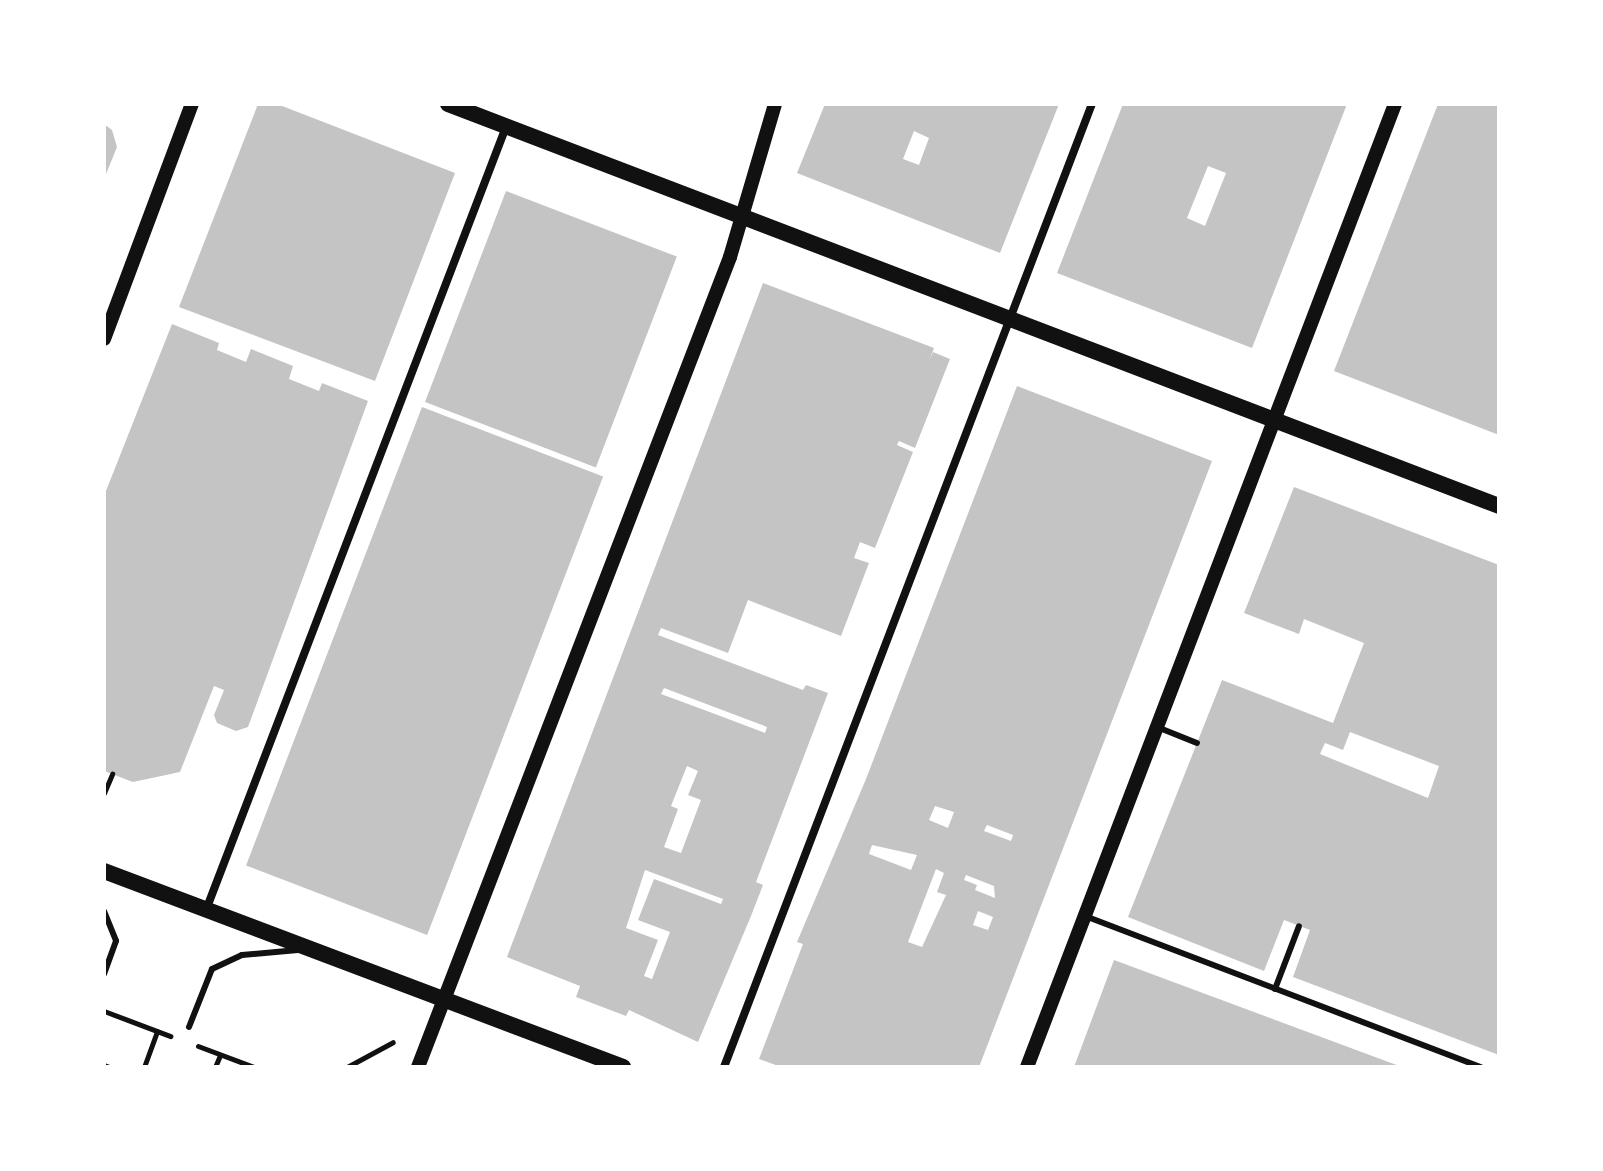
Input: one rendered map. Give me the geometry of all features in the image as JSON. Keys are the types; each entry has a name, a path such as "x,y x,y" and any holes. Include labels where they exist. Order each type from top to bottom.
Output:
{"main road":[{"path":"448,104 1499,506"},
{"path":"104,871 623,1067"}],"street":[{"path":"104,339 192,104"},
{"path":"418,1067 730,257 739,217 775,104"},
{"path":"724,1067 1092,104"},
{"path":"1027,1067 1395,104"},
{"path":"206,911 506,127"}],"lane":[{"path":"1157,727 1197,743"},
{"path":"104,911 116,941 104,974"},
{"path":"1085,916 1481,1067"},
{"path":"1275,989 1299,926"},
{"path":"189,1027 212,969 242,955 305,949"}],"path":[{"path":"104,793 112,774"},
{"path":"144,1067 157,1031"},
{"path":"347,1067 393,1042"},
{"path":"215,1067 220,1055"}],"building":[{"path":"258,104 277,104 455,173 375,381 179,307"},
{"path":"825,104 1059,104 1000,253 797,173","holes":["914,131 929,138 919,165 903,159"]},
{"path":"1123,104 1347,104 1252,348 1057,273","holes":["1208,166 1226,173 1205,226 1187,218"]},
{"path":"1438,104 1499,104 1499,435 1334,371"},
{"path":"104,124 112,130 117,147 104,179"},
{"path":"506,191 677,257 596,468 425,402"},
{"path":"763,283 934,348 929,361 933,352 950,359 915,448 899,441 897,445 913,452 875,548 860,542 854,558 869,563 841,636 748,600 728,653 661,628 658,635 803,690 806,685 828,693 756,882 763,885 698,1042 629,1010 626,1016 576,997 580,986 507,957","holes":["664,688 767,727 765,733 661,694","687,766 698,771 688,795 701,800 681,853 664,847 678,809 671,806","645,870 723,899 721,904 654,879 638,920 670,932 652,979 644,976 658,940 626,928"]},
{"path":"172,324 219,343 217,350 246,362 251,349 293,366 289,379 319,391 322,383 368,401 248,727 236,731 217,723 214,715 224,690 214,686 180,772 133,782 104,771 104,496"},
{"path":"1017,386 1212,461 979,1067 781,1067 759,1059 803,944 797,942 866,779","holes":["935,806 954,812 948,828 929,820","987,825 1013,835 1011,841 984,831","872,845 917,855 911,870 869,854","936,869 944,873 937,892 946,895 922,947 908,942","966,875 994,886 995,898 975,890 977,885 964,880","978,911 993,917 988,930 973,925"]},
{"path":"422,407 603,477 427,935 246,865"},
{"path":"1294,487 1499,565 1499,1055 1293,977 1310,930 1284,920 1264,971 1128,917 1222,680 1333,723 1364,643 1304,619 1299,634 1244,613","holes":["1350,732 1439,766 1428,798 1320,754 1325,743 1343,750"]},
{"path":"1114,960 1402,1067 1074,1067"}]}
